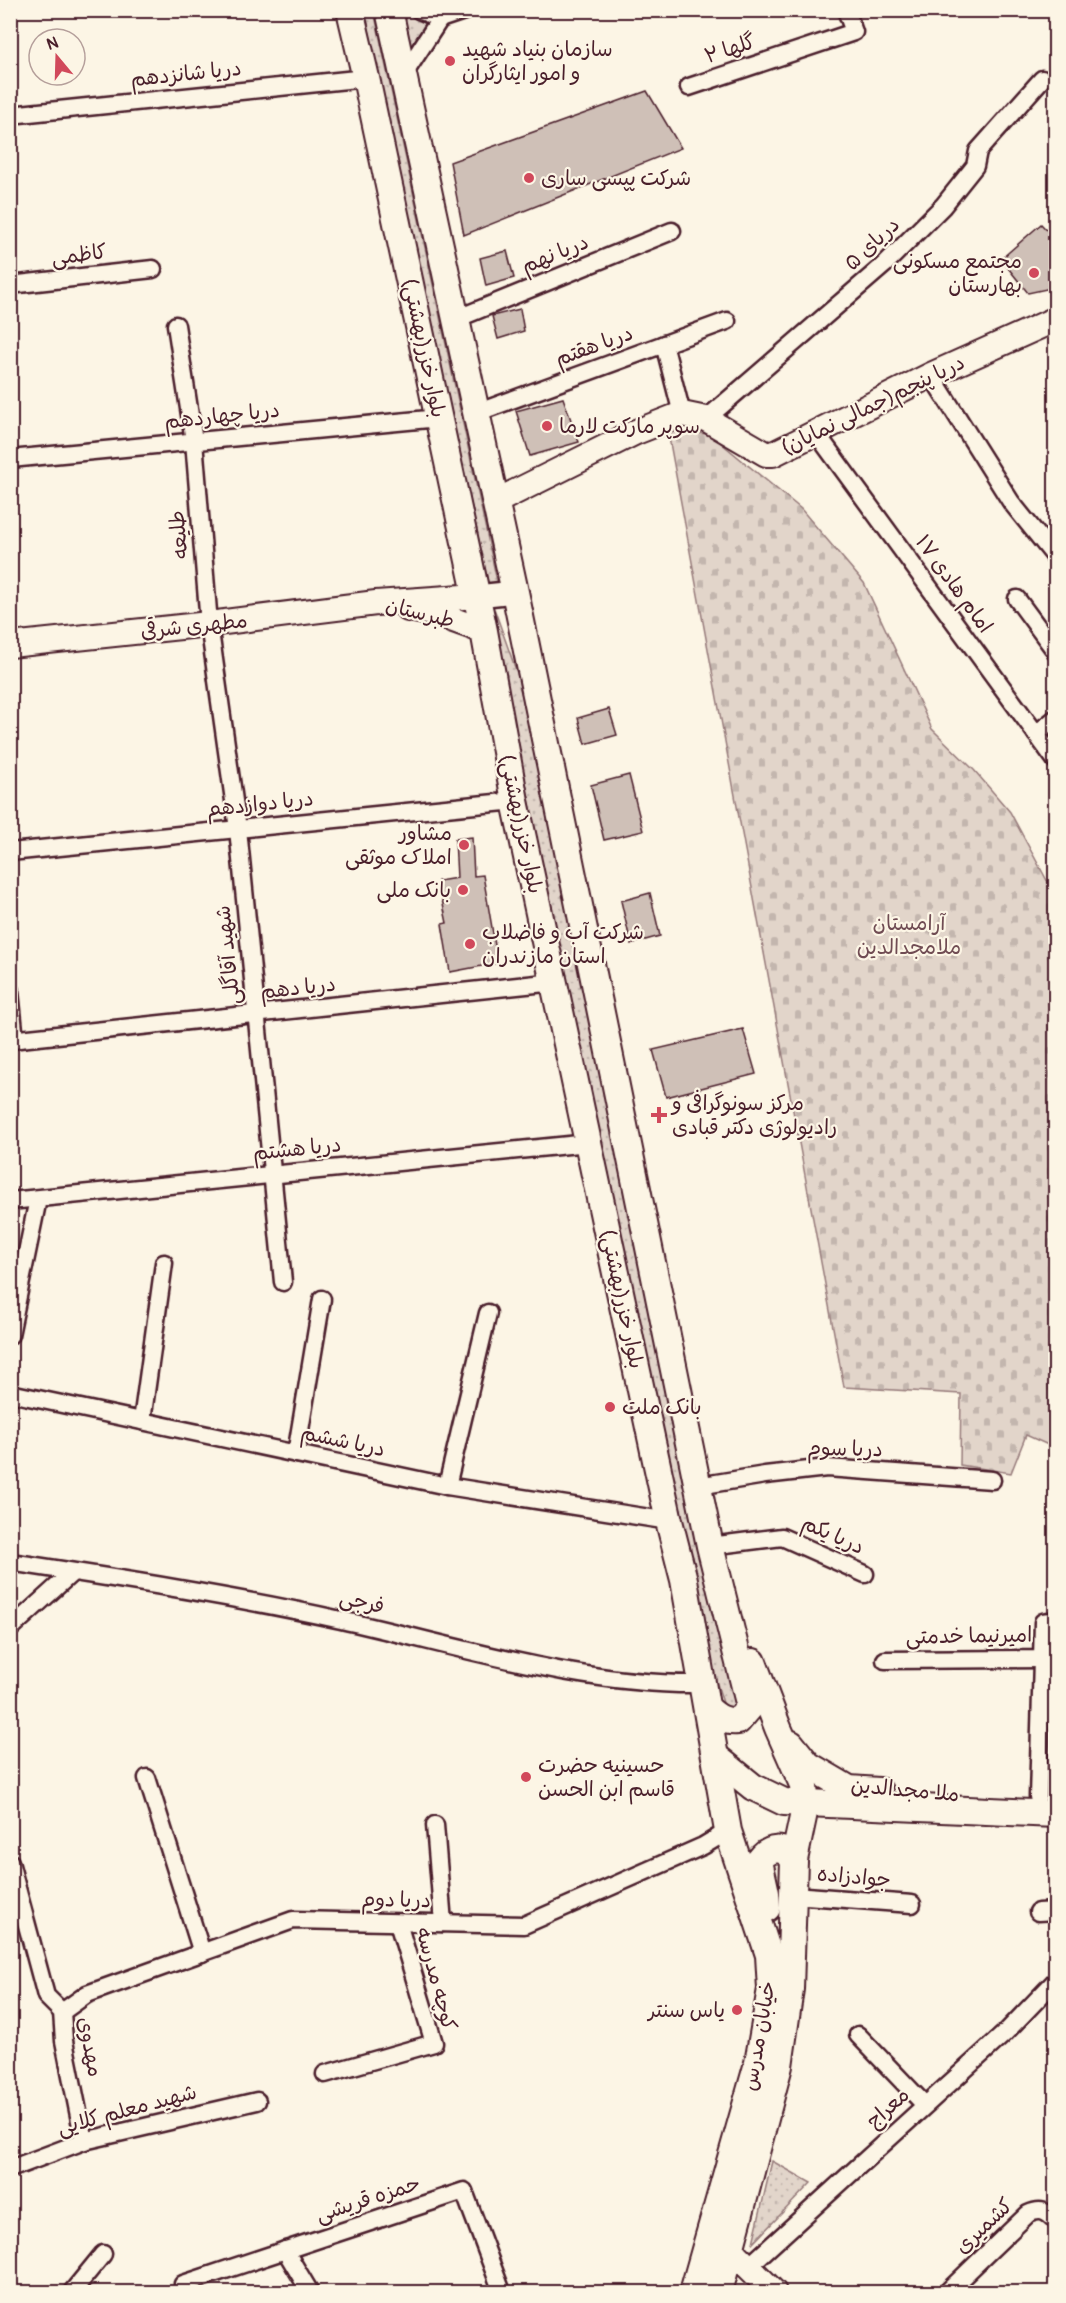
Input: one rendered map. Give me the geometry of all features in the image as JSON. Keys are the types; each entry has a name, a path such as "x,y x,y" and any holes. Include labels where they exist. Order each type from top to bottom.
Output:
{"main road":[{"name":"بلوار خزر(بهشتی)","path":"350,10 477,596 515,801 669,1521 684,1580 705,1696"},
{"name":"بلوار خزر(بهشتی)","path":"389,10 515,592 710,1546"},
{"name":"دریا پنجم(جمالی نمایان)","path":"682,414 706,419 766,454 781,451 931,375 1056,319"},
{"path":"495,502 636,432 682,414"},
{"name":"طبرستان","path":"376,603 477,596"},
{"name":"طبرستان","path":"376,603 437,614 484,631"},
{"name":"مطهری شرقی","path":"10,645 209,624 376,603"},
{"path":"705,1696 718,1718 727,1721 738,1721 750,1707 710,1546"},
{"path":"710,1546 778,1728 804,1786 806,1803"},
{"name":"خیابان مدرس","path":"693,2292 758,2063 771,1989 769,1955 728,1831 705,1696"},
{"name":"ملا مجدالدین","path":"778,1728 808,1765 849,1789 1050,1803"},
{"name":"ملا مجدالدین","path":"716,1757 753,1786 784,1802 1050,1803"},
{"name":"خیابان مدرس","path":"719,2292 740,2258 779,2066 790,1989 794,1860 806,1803"},
{"path":"769,1955 766,1893 759,1861 764,1853 773,1849 783,1850 794,1860"},
{"path":"740,2258 774,2292"}],"street":[{"path":"419,10 440,19"},
{"path":"403,76 440,19 467,10"},
{"name":"گلها ۲","path":"689,87 854,32 846,10"},
{"name":"دریا شانزدهم","path":"10,115 366,78"},
{"name":"دریای ۵","path":"706,419 884,265 943,206 975,166 978,151 1042,79"},
{"name":"دریا نهم","path":"456,319 672,231"},
{"name":"کاظمی","path":"10,285 153,269"},
{"name":"دریا هقتم","path":"476,413 727,321"},
{"path":"176,325 194,441"},
{"path":"664,344 682,414"},
{"path":"931,375 1011,502 1056,558"},
{"name":"دریا چهاردهم","path":"10,459 439,418"},
{"name":"امام هادی ۱۷","path":"817,434 1056,761"},
{"name":"طلیعه","path":"194,441 209,624"},
{"path":"477,596 515,592"},
{"path":"1017,599 1056,652"},
{"name":"شهید آقاگلی","path":"209,624 238,829 283,1282"},
{"path":"1036,734 1056,718"},
{"name":"دریا دوازدهم","path":"10,852 515,801"},
{"name":"دریا دهم","path":"13,1040 555,982"},
{"path":"10,991 13,1040"},
{"name":"دریا هشتم","path":"10,1202 589,1143"},
{"path":"10,1335 38,1199"},
{"path":"142,1421 164,1263"},
{"path":"296,1454 322,1299"},
{"path":"447,1486 488,1313"},
{"name":"دریا ششم","path":"10,1393 447,1486 669,1521"},
{"name":"دریا سوم","path":"698,1486 827,1468 992,1480"},
{"name":"دریا یکم","path":"710,1546 782,1538 865,1574"},
{"name":"فرجی","path":"10,1562 194,1590 341,1620 529,1664 667,1684 705,1696"},
{"path":"10,1629 73,1572"},
{"name":"امیرنیما خدمتی","path":"885,1660 1042,1659 1043,1622 1056,1620"},
{"path":"1042,1659 1050,1803"},
{"path":"147,1778 202,1953"},
{"path":"435,1825 444,1923"},
{"name":"دریا دوم","path":"62,2012 87,1994 293,1920 524,1925 703,1846 728,1831"},
{"name":"مهدوی","path":"10,1862 46,1996 62,2012 63,2041 84,2141"},
{"name":"جوادزاده","path":"793,1895 912,1904"},
{"path":"1038,1912 1056,1911"},
{"name":"کوچه مدرسه","path":"325,2074 434,2043 398,1923"},
{"name":"معراج","path":"740,2258 925,2105 1005,2033 1056,1980"},
{"path":"858,2035 925,2105"},
{"name":"شهید معلم کلایی","path":"10,2169 84,2141 257,2101"},
{"name":"حمزه قریشی","path":"183,2284 464,2191 502,2292"},
{"name":"کشمیری","path":"947,2292 1028,2214 1037,2210 1047,2211 1056,2221"},
{"path":"285,2250 310,2292"},
{"path":"72,2292 103,2254"}],"green space":[{"path":"365,11 374,11 498,586 489,587"},
{"path":"398,11 407,11 431,22 408,55"},
{"name":"آرامستان ملامجدالدین","path":"668,432 710,434 801,509 864,583 932,729 974,770 1010,812 1051,888 1056,922 1055,1448 1026,1435 1011,1473 960,1465 961,1394 844,1387"},
{"path":"495,611 517,673 737,1699 736,1705 727,1709 724,1706 684,1580 493,618"},
{"path":"772,2161 811,2183 753,2243"}],"building":[{"name":"شرکت پپسی ساری","path":"647,91 681,148 464,235 450,162"},
{"name":"مجتمع مسکونی بهارستان","path":"1041,224 1056,240 1056,287 1028,293 1001,259"},
{"path":"507,251 514,278 486,286 480,258"},
{"path":"520,309 524,331 498,339 492,316"},
{"name":"سوپر مارکت لارما","path":"563,398 579,442 530,456 516,411"},
{"path":"609,709 617,735 585,744 578,718"},
{"path":"629,775 643,831 604,840 591,785"},
{"path":"472,837 474,876 483,875 498,963 450,972 442,924 447,923 438,881 457,878 455,839"},
{"path":"650,893 660,936 631,944 621,901"},
{"path":"743,1029 756,1074 666,1097 653,1050"}],"place":[{"name":"سازمان بنیاد شهید و امور ایثارگران","path":"450,61"},
{"name":"شرکت پپسی ساری","path":"529,178"},
{"name":"مجتمع مسکونی بهارستان","path":"1034,273"},
{"name":"سوپر مارکت لارما","path":"547,426"},
{"name":"مشاور املاک موثقی","path":"464,845"},
{"name":"بانک ملی","path":"463,890"},
{"name":"شرکت آب و فاضلاب استان مازندران","path":"470,944"},
{"name":"مركز سونوگرافی و راديولوژی دكتر قبادی","path":"659,1115"},
{"name":"بانک ملت","path":"610,1407"},
{"name":"حسینیه حضرت قاسم ابن الحسن","path":"526,1777"},
{"name":"یاس سنتر","path":"737,2010"}]}
